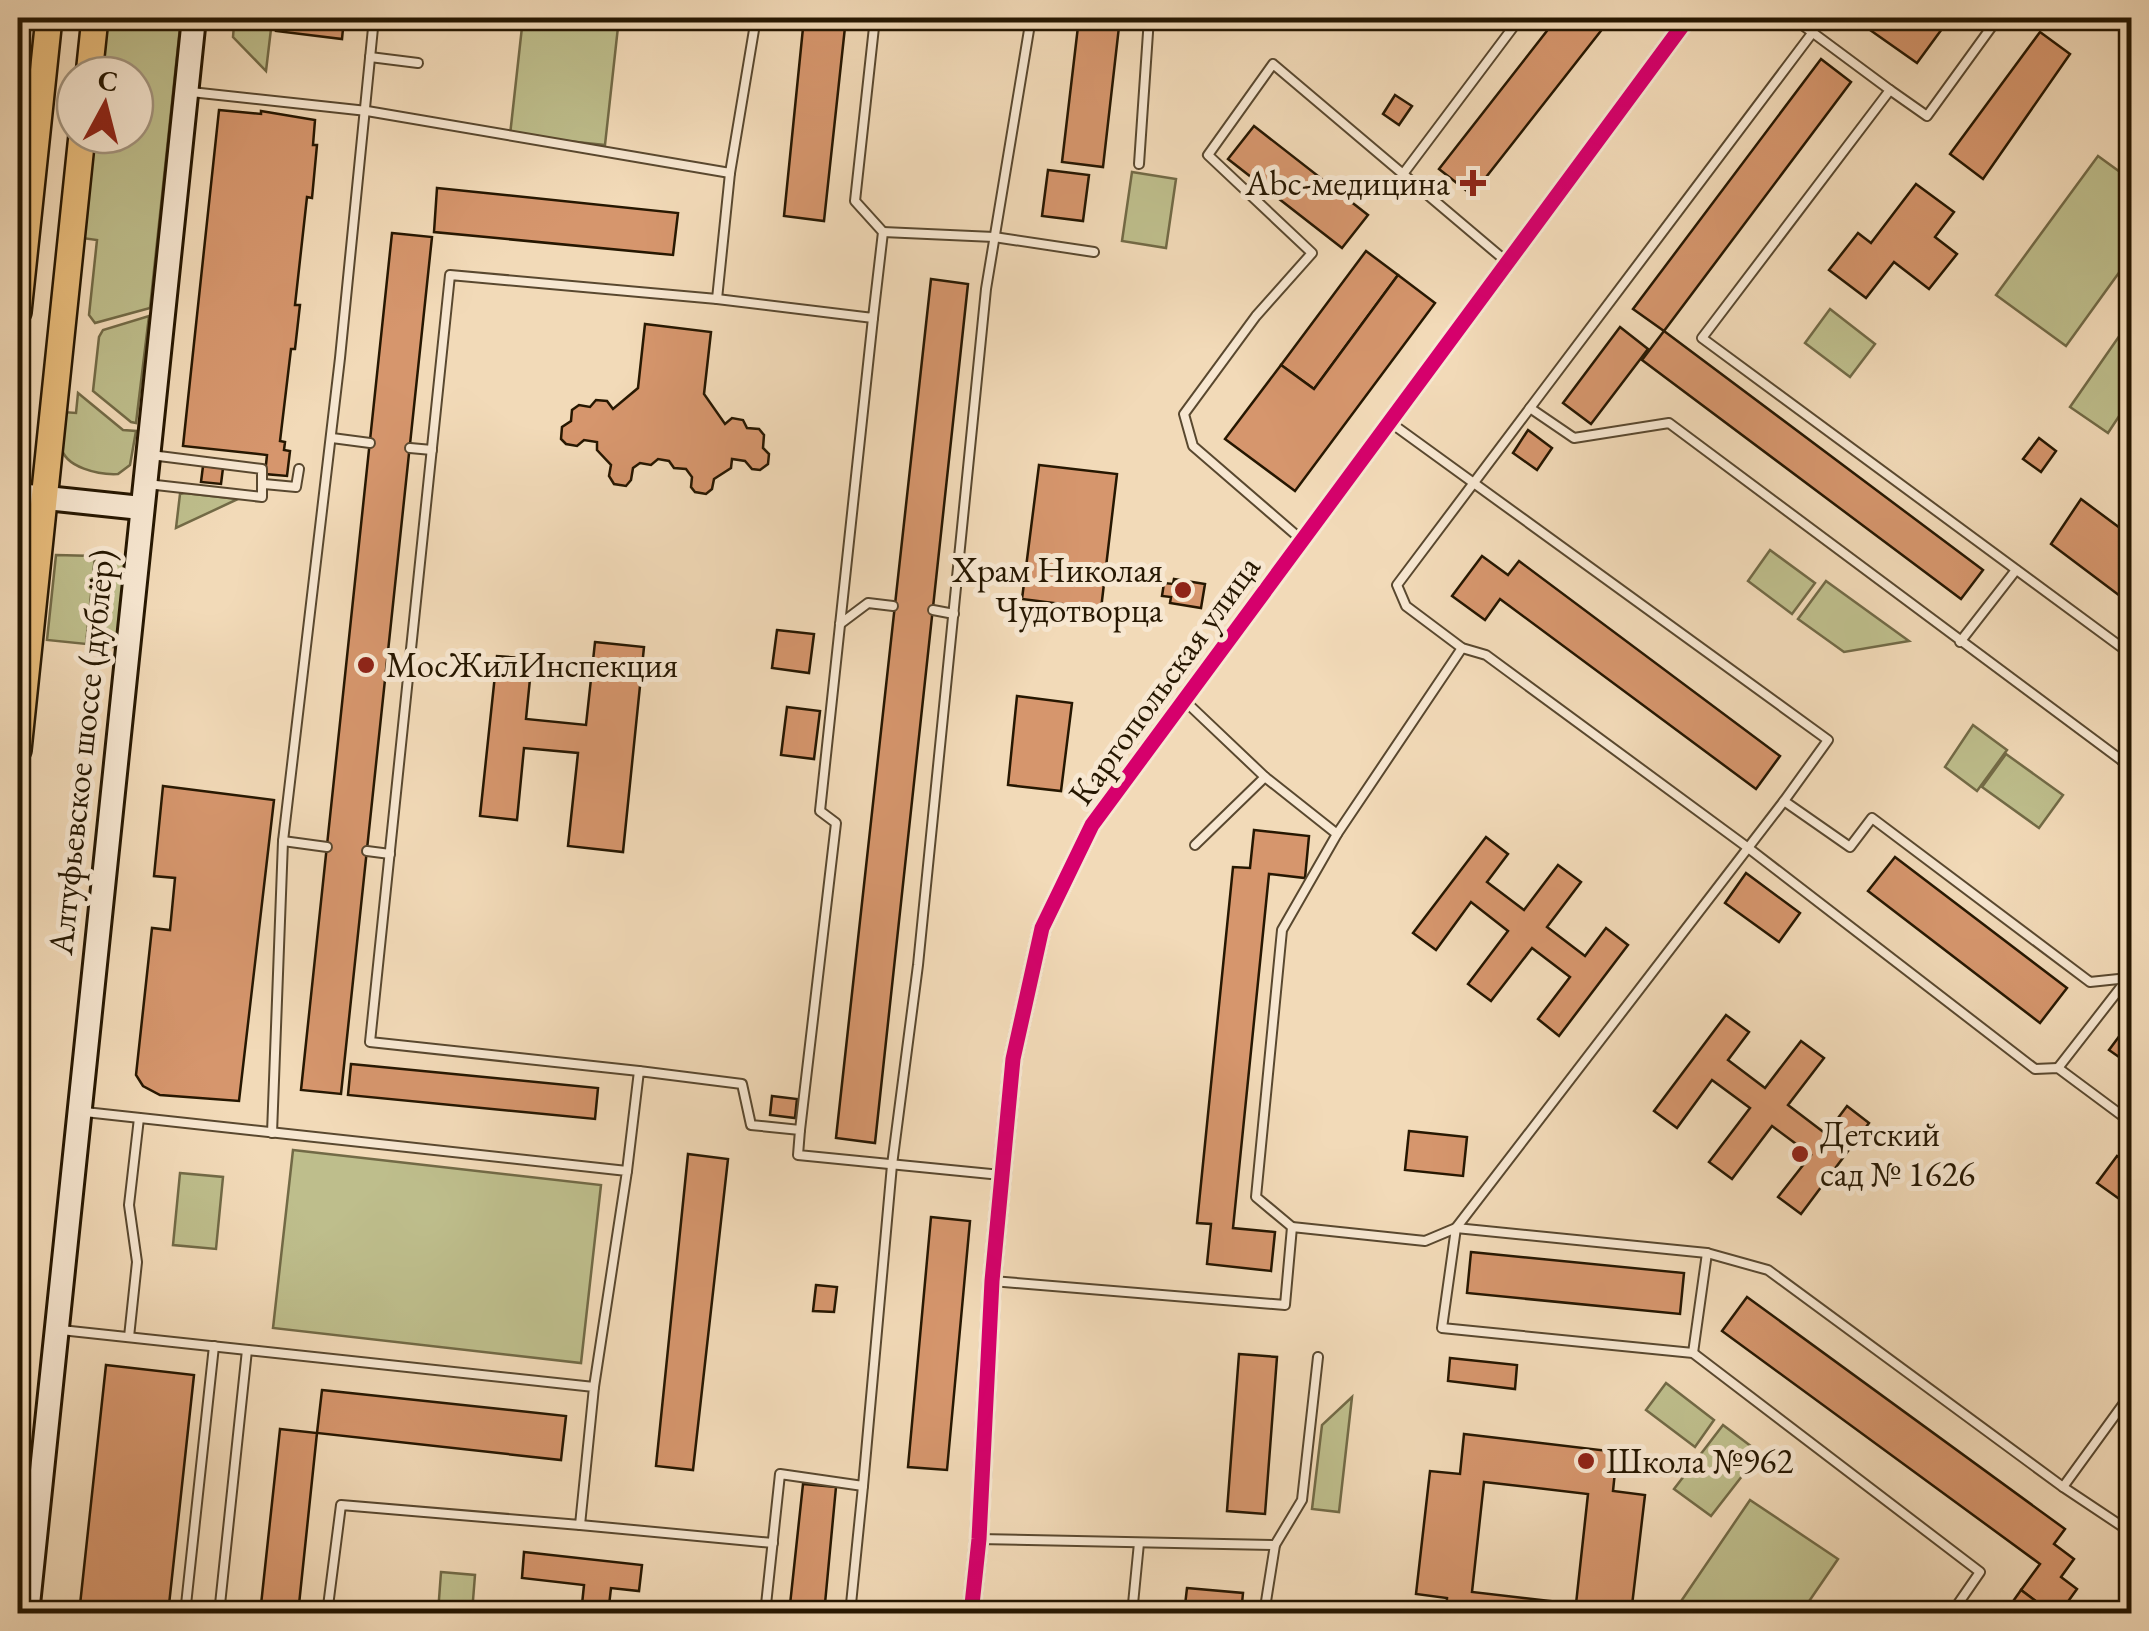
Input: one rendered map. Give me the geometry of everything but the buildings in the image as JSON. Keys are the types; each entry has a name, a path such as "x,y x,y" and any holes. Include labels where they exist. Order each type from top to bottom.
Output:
{"main road":[{"path":"18,312 49,18"},
{"path":"91,55 95,18"},
{"name":"Алтуфьевское шоссе (дублёр)","path":"27,1614 194,18"},
{"path":"18,750 30,496 79,155"},
{"path":"30,496 141,508"}],"street":[{"name":"Каргопольская улица","path":"971,1614 979,1539 992,1281 1013,1058 1042,928 1092,825 1688,18"}],"lane":[{"path":"272,1133 283,841 332,438 374,18"},
{"path":"716,299 730,173 756,18"},
{"path":"875,18 855,201 882,232 994,237 1094,252"},
{"path":"850,1614 892,1165 918,965 994,237 1031,18"},
{"path":"1139,164 1149,18"},
{"path":"1403,174 1520,18"},
{"path":"1793,18 1806,21 1813,32 1926,116 1998,18"},
{"path":"2117,18 2132,28"},
{"path":"1813,32 1397,584 1406,606 1462,648 1486,654 1747,847 2036,1069 2058,1068 2132,1123"},
{"path":"370,58 418,63"},
{"path":"1303,541 1193,446 1184,414 1256,316 1312,254 1208,155 1273,64 1508,262"},
{"path":"1890,90 1702,338 2132,654"},
{"path":"186,92 367,111 730,173"},
{"path":"882,232 820,811 836,823 798,1155 1004,1175"},
{"path":"800,1130 751,1125 742,1084 370,1042 450,276 716,299 873,318"},
{"path":"1530,408 1574,438 1669,423 2132,768"},
{"path":"1391,423 1828,740 1456,1228 1442,1328 1693,1353 1980,1572 1951,1614"},
{"path":"332,438 370,443"},
{"path":"410,448 432,450"},
{"path":"143,484 262,496 264,484 262,468 146,455"},
{"path":"264,484 296,487 299,469"},
{"path":"1960,642 2016,570"},
{"path":"840,624 868,603 893,606"},
{"path":"933,610 954,614"},
{"path":"1462,648 1337,834 1282,930 1256,1197 1292,1228 1424,1241 1456,1228 1706,1253 1768,1270 2062,1487 2132,1533"},
{"path":"1186,702 1265,777 1337,834"},
{"path":"2122,761 2132,748"},
{"path":"1196,845 1265,777"},
{"path":"1784,801 1850,847 1872,818 2090,982 2130,979"},
{"path":"283,841 327,847"},
{"path":"367,852 390,854"},
{"path":"2058,1068 2130,979"},
{"path":"580,1525 594,1387 639,1071"},
{"path":"80,1112 627,1172"},
{"path":"129,1337 137,1262 128,1206 139,1118"},
{"path":"992,1281 1285,1305 1292,1228"},
{"path":"1693,1353 1706,1253"},
{"path":"56,1329 594,1387"},
{"path":"185,1614 214,1346"},
{"path":"219,1614 247,1350"},
{"path":"1264,1614 1275,1546 1302,1500 1318,1358"},
{"path":"2062,1487 2132,1392"},
{"path":"765,1614 780,1474 863,1486"},
{"path":"327,1614 341,1505 772,1543"},
{"path":"979,1539 1275,1546"},
{"path":"1132,1614 1139,1543"}],"green space":[{"path":"105,18 181,18 150,308 95,323 89,315 97,240 82,238 91,155 155,155 155,55 101,55"},
{"path":"523,18 619,18 605,145 510,135"},
{"path":"234,25 271,29 266,71 233,37"},
{"path":"2098,156 2131,180 2131,256 2066,346 1996,295"},
{"path":"1132,172 1176,179 1166,248 1122,241"},
{"path":"1830,309 1875,344 1850,377 1805,343"},
{"path":"149,316 136,423 93,391 99,337 103,330"},
{"path":"2120,335 2131,343 2131,398 2108,433 2070,407"},
{"path":"78,393 123,430 136,431 130,465 118,474 84,469 64,454 60,437 63,412 76,413"},
{"path":"185,493 238,499 176,528 180,494"},
{"path":"1770,550 1815,583 1792,614 1748,581"},
{"path":"56,555 95,556 86,644 47,640"},
{"path":"108,557 127,558 120,648 99,645"},
{"path":"1826,581 1909,641 1844,652 1798,619"},
{"path":"1973,725 2007,750 1977,791 1945,767"},
{"path":"2006,754 2063,795 2039,828 1982,787"},
{"path":"293,1150 601,1185 581,1363 273,1328"},
{"path":"180,1173 223,1177 216,1249 173,1245"},
{"path":"1666,1383 1714,1420 1695,1447 1646,1410"},
{"path":"1352,1397 1339,1512 1312,1509 1322,1425"},
{"path":"1723,1425 1760,1453 1711,1516 1674,1489"},
{"path":"1750,1500 1838,1559 1801,1613 1673,1613"},
{"path":"441,1572 475,1575 472,1613 438,1613"}],"cycle path":[{"path":"971,1614 979,1539 992,1281 1013,1059 1042,928 1092,825 1688,18"}],"place":[{"name":"Abc-медицина","path":"1473,183"},
{"name":"Храм Николая Чудотворца","path":"1183,590"},
{"name":"МосЖилИнспекция","path":"366,665"},
{"name":"Детский сад № 1626","path":"1800,1154"},
{"name":"Школа №962","path":"1586,1461"}]}
